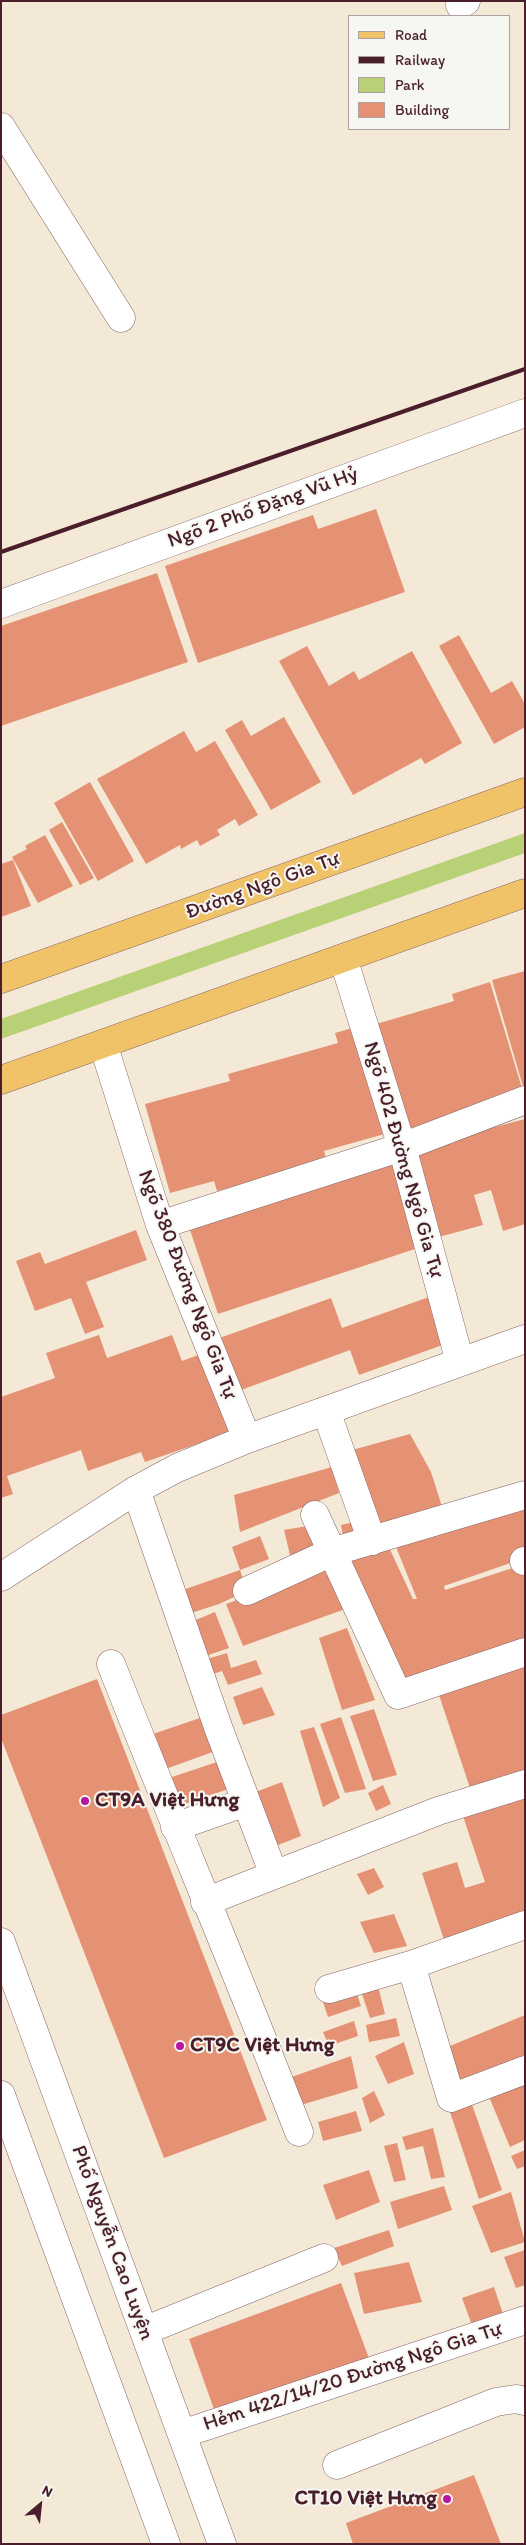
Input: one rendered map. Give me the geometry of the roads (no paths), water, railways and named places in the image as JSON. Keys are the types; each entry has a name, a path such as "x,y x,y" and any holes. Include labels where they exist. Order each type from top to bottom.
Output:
{"main road":[{"name":"Đường Ngô Gia Tự","path":"1,979 525,792"},
{"path":"1,1080 525,893"}],"street":[{"path":"1,127 121,318"},
{"name":"Ngõ 2 Phố Đặng Vũ Hỷ","path":"1,604 525,413"},
{"name":"Ngõ 402 Đường Ngô Gia Tự","path":"343,958 402,1147 460,1362"},
{"name":"Ngõ 380 Đường Ngô Gia Tự","path":"103,1044 160,1225 247,1439"},
{"path":"160,1225 402,1147 525,1100"},
{"path":"1,1578 136,1490 177,1468 247,1439 525,1339"},
{"path":"326,1411 372,1541"},
{"path":"136,1490 246,1802 274,1875"},
{"path":"248,1591 332,1552 525,1495"},
{"path":"315,1515 398,1695 525,1652"},
{"path":"110,1664 205,1902 244,1989 299,2132"},
{"path":"205,1902 438,1811 525,1784"},
{"path":"175,1827 246,1802"},
{"path":"329,1990 411,1965 525,1925"},
{"name":"Phố Nguyễn Cao Luyện","path":"1,1942 222,2544"},
{"path":"411,1965 451,2098 525,2070"},
{"path":"1,2095 166,2544"},
{"path":"144,2331 324,2258"},
{"name":"Hẻm 422/14/20 Đường Ngô Gia Tự","path":"182,2434 525,2320"},
{"path":"336,2465 496,2402 516,2399 525,2402"}],"railway":[{"path":"1,552 525,369"}],"place":[{"name":"CT9A Việt Hưng","path":"85,1801"},
{"name":"CT9C Việt Hưng","path":"180,2046"},
{"name":"CT10 Việt Hưng","path":"447,2499"}]}
